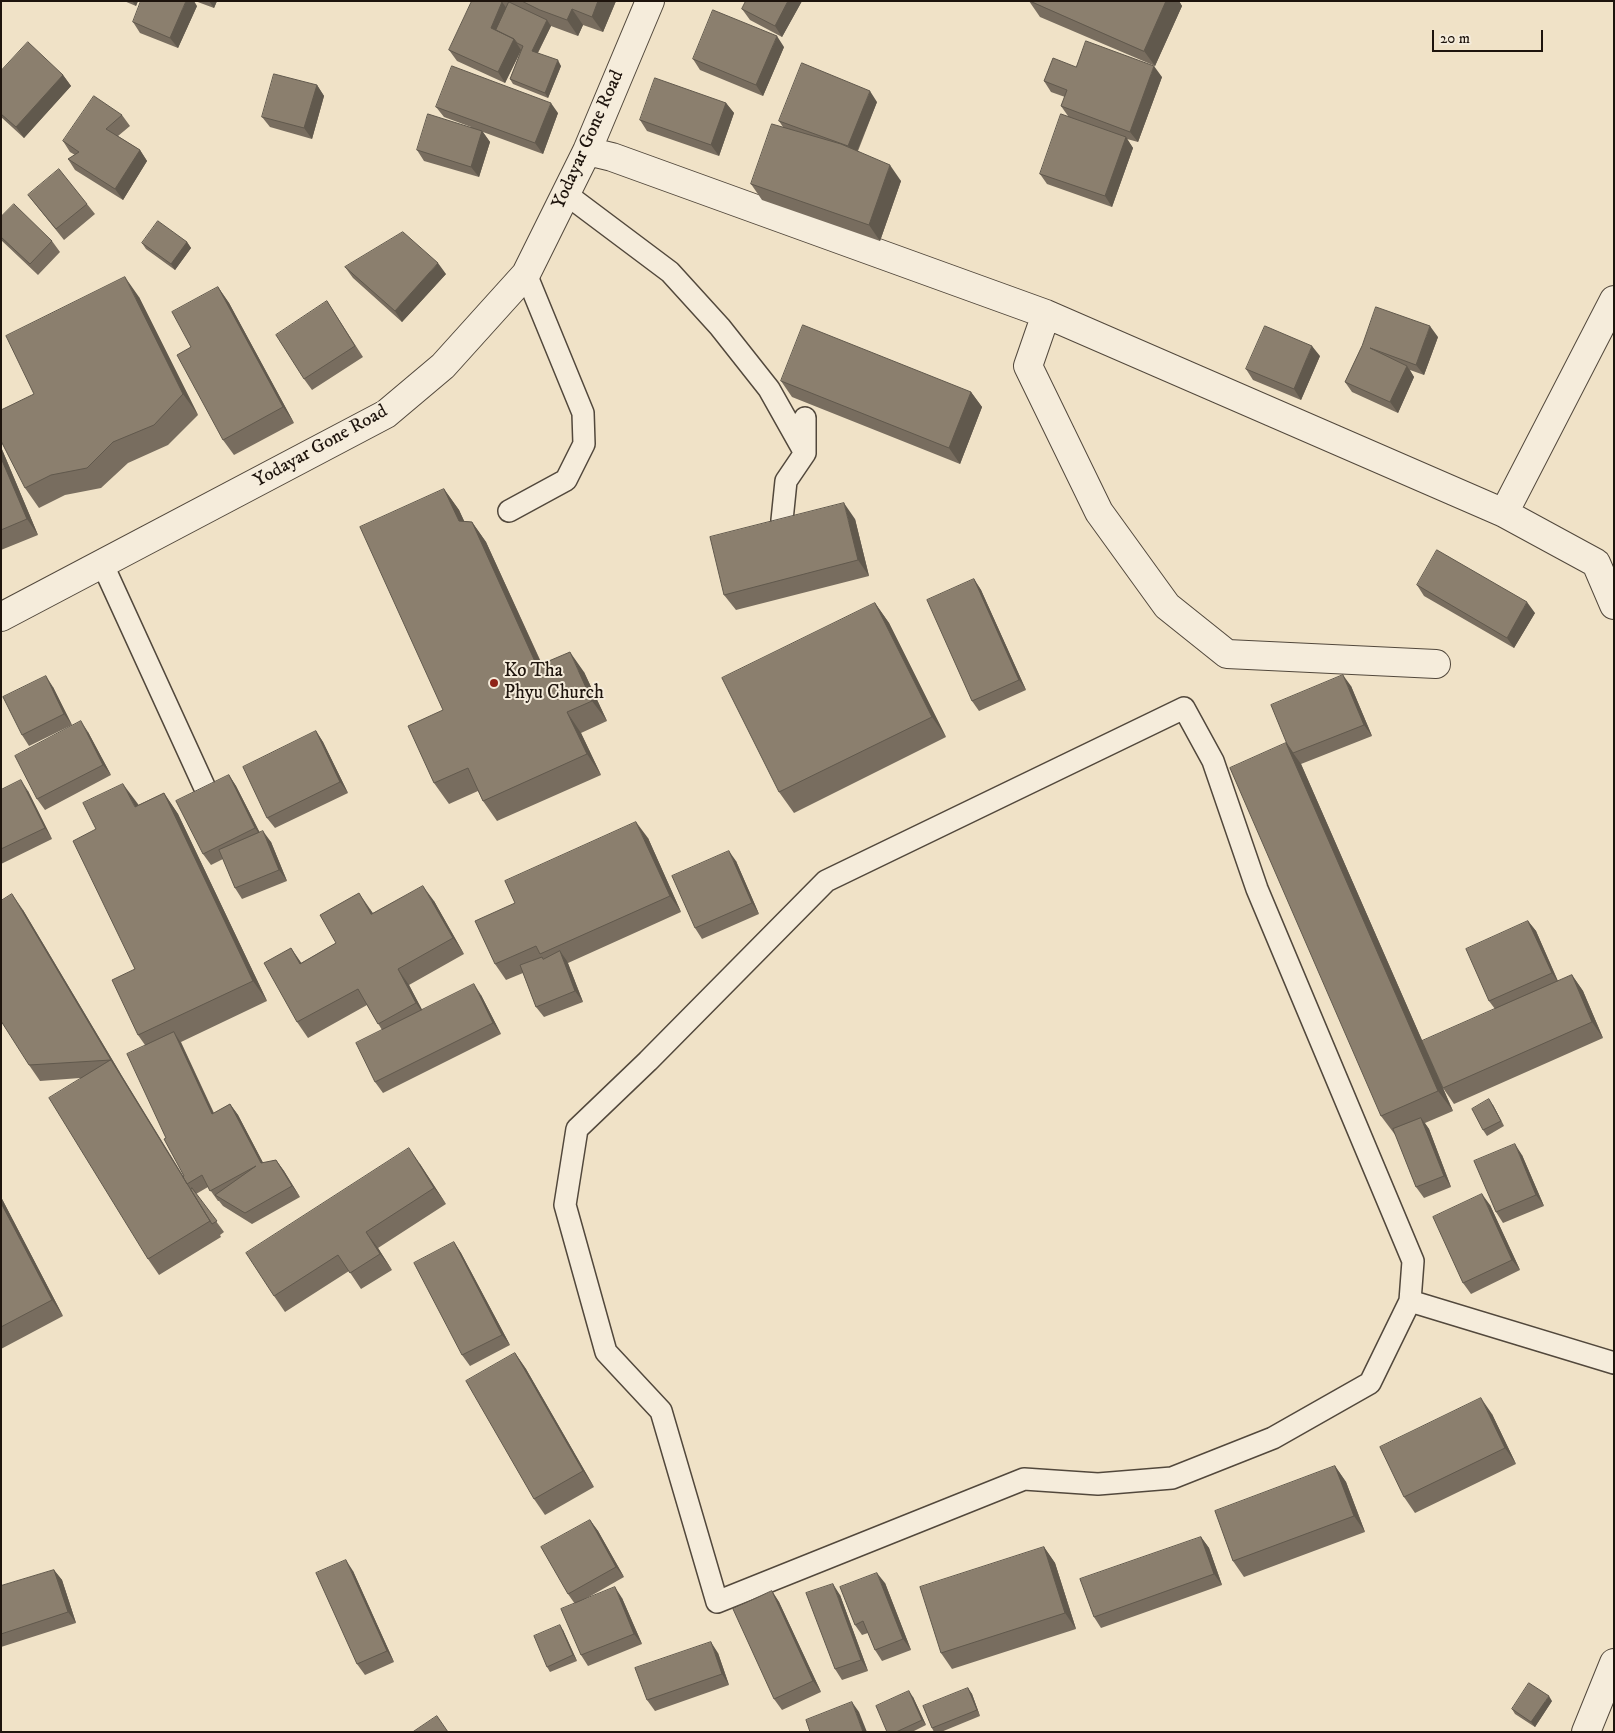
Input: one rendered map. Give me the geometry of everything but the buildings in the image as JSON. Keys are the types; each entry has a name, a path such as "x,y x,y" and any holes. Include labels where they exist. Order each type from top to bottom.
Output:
{"street":[{"name":"Yodayar Gone Road","path":"1,617 386,414 443,366 526,274 588,151 650,1"},
{"path":"588,151 612,157 1046,314 1504,513 1596,563 1614,605"},
{"path":"1504,513 1614,300"},
{"path":"1046,314 1028,366 1100,512 1167,606 1227,654 1436,664"},
{"path":"1586,1732 1614,1663"}],"lane":[{"path":"566,194 670,272 720,326 769,389 805,453"},
{"path":"509,511 566,480 584,444 583,414 526,274"},
{"path":"782,520 786,481 805,453 805,418"},
{"path":"102,563 204,786"},
{"path":"1184,708 1213,761 1257,889 1413,1260 1410,1301 1370,1383 1273,1438 1172,1478 1098,1484 1024,1479 717,1602 661,1411 606,1352 565,1205 577,1129 648,1062 826,881 1184,708"},
{"path":"1410,1301 1614,1363"}],"place":[{"name":"Ko Tha Phyu Church","path":"494,683"}]}
